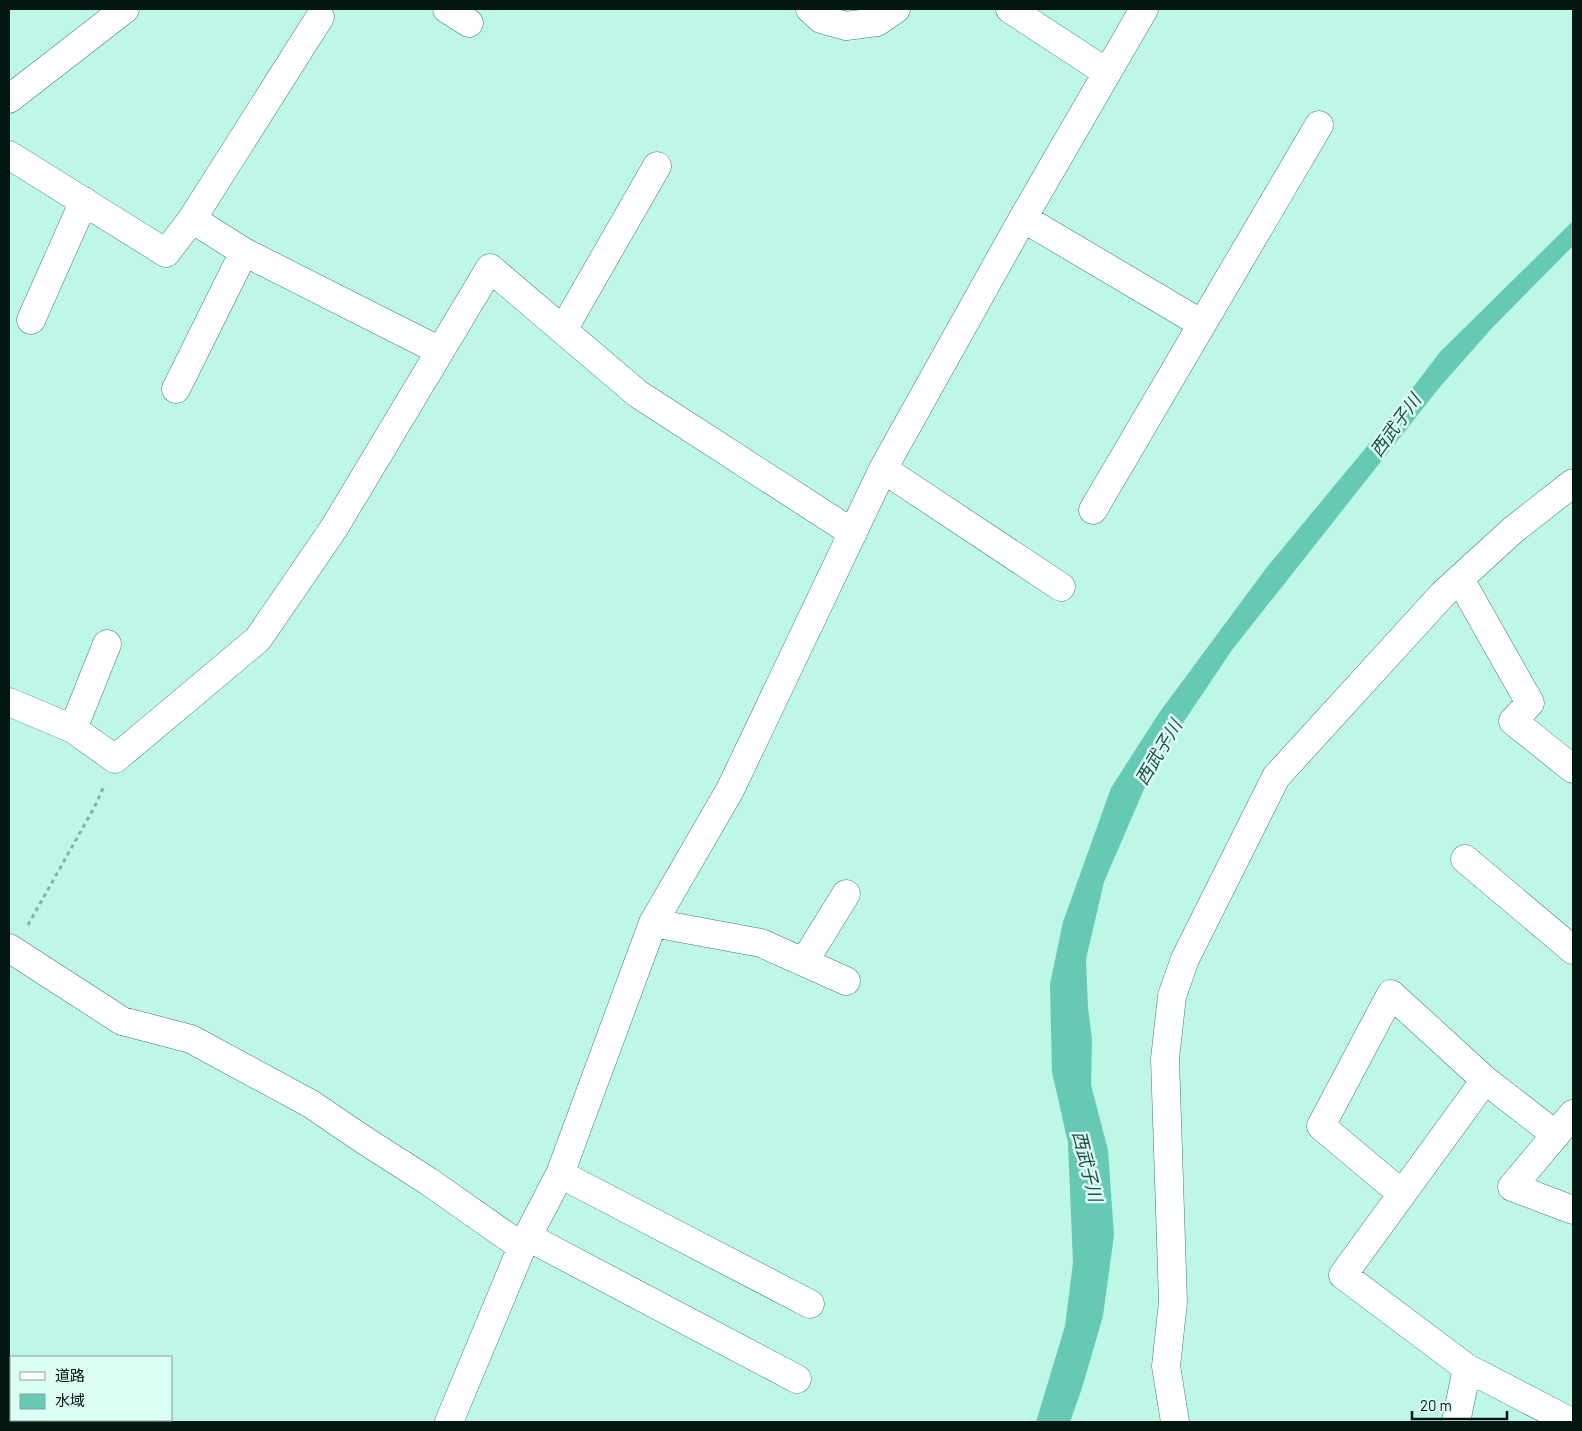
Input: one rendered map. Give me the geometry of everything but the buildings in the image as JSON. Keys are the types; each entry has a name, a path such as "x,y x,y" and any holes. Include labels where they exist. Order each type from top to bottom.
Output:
{"street":[{"path":"9,99 126,9"},
{"path":"810,9 821,19 846,26 877,22 896,9"},
{"path":"1010,9 1106,72"},
{"path":"449,1422 525,1242 560,1174 653,923 730,790 883,468 1106,72 1144,9"},
{"path":"9,155 166,253 192,220 320,18"},
{"path":"1093,510 1319,125"},
{"path":"563,330 657,166"},
{"path":"31,320 84,201"},
{"path":"1023,218 1202,324"},
{"path":"192,220 244,252 440,351"},
{"path":"176,389 244,252"},
{"path":"9,702 73,729 115,759 258,639 334,528 490,268 638,394 853,533"},
{"path":"883,468 1061,588"},
{"path":"1175,1422 1166,1366 1173,1302 1165,1059 1172,996 1185,959 1276,777 1443,594 1514,530 1573,484"},
{"path":"1460,579 1530,703 1513,721 1573,769"},
{"path":"73,729 107,644"},
{"path":"1465,859 1573,950"},
{"path":"804,962 846,894"},
{"path":"653,923 761,943 846,981"},
{"path":"12,949 122,1020 191,1039 311,1104 364,1140 525,1242 797,1379"},
{"path":"1402,1194 1321,1126 1391,994 1485,1080 1556,1135"},
{"path":"1485,1080 1343,1275 1467,1368 1571,1422"},
{"path":"1573,1114 1512,1187 1573,1210"},
{"path":"560,1174 810,1304"},
{"path":"1456,1422 1467,1368"}],"path":[{"path":"12,949 95,806 115,759"}],"water":[{"name":"西武子川","path":"1573,221 1573,246 1492,328 1439,388 1232,650 1154,766 1104,882 1086,959 1088,1008 1092,1039 1091,1085 1108,1150 1114,1235 1103,1316 1070,1422 1036,1422 1065,1326 1073,1263 1068,1143 1052,1072 1050,984 1063,922 1111,788 1159,713 1267,567 1383,427 1440,352"}]}
